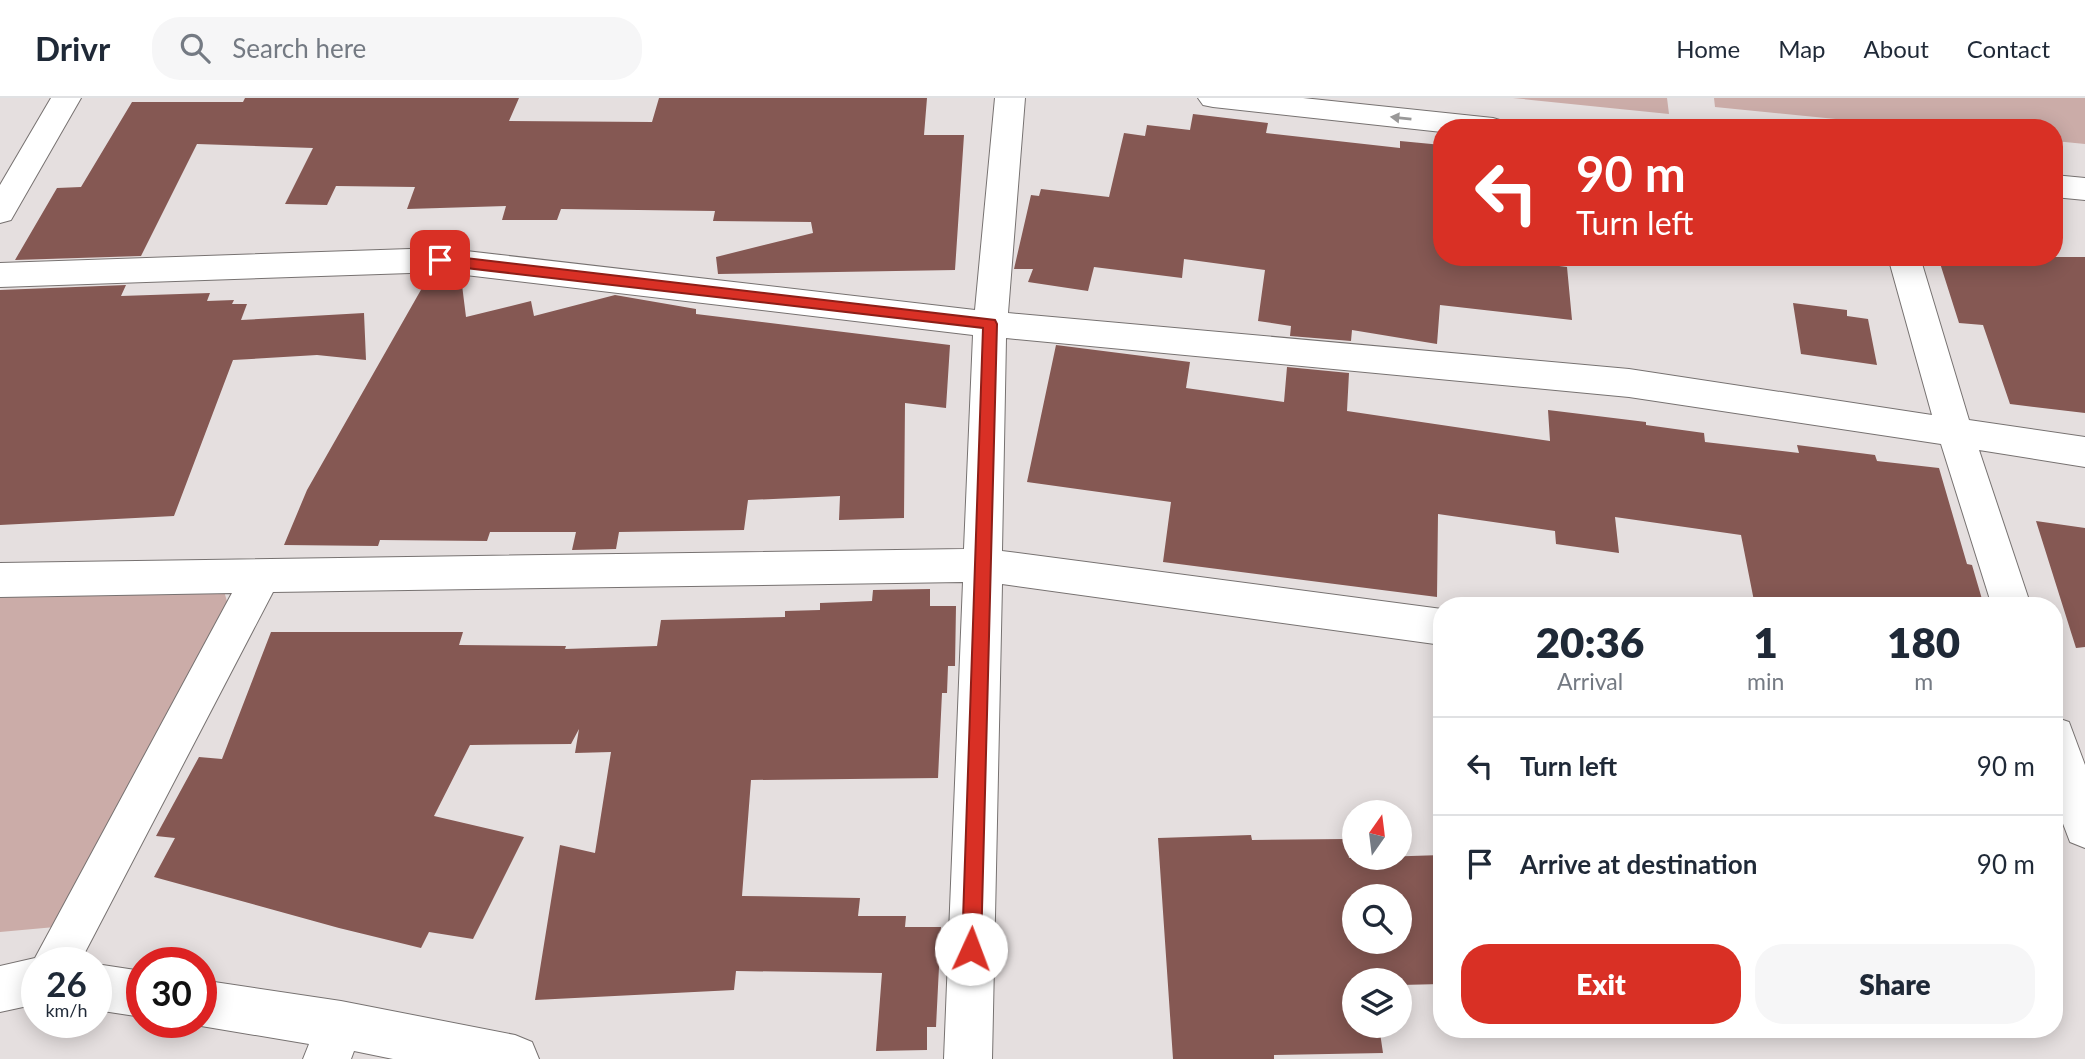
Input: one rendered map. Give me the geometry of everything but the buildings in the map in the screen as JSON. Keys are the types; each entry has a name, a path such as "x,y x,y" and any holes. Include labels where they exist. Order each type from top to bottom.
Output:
{"street":[{"path":"0,212 66,98"},
{"path":"968,1059 990,324 1010,98"},
{"path":"1213,98 1433,122"},
{"path":"2063,187 2085,189"},
{"path":"0,275 440,260 990,324 1629,383 2085,452"},
{"path":"1907,266 1955,433 2008,597"},
{"path":"0,580 983,565 1433,626"},
{"path":"64,947 261,576"},
{"path":"2063,762 2085,827"},
{"path":"0,989 21,984"},
{"path":"217,1008 334,1042 515,1059"}],"shaded area":[{"path":"1513,98 1667,98 1669,114"},
{"path":"1714,98 2085,98 2085,144 2063,142 2063,119 1836,119 1715,107"},
{"path":"224,591 228,605 55,927 0,932 0,596"}],"route":[{"path":"440,260 990,324 971,949"}]}
